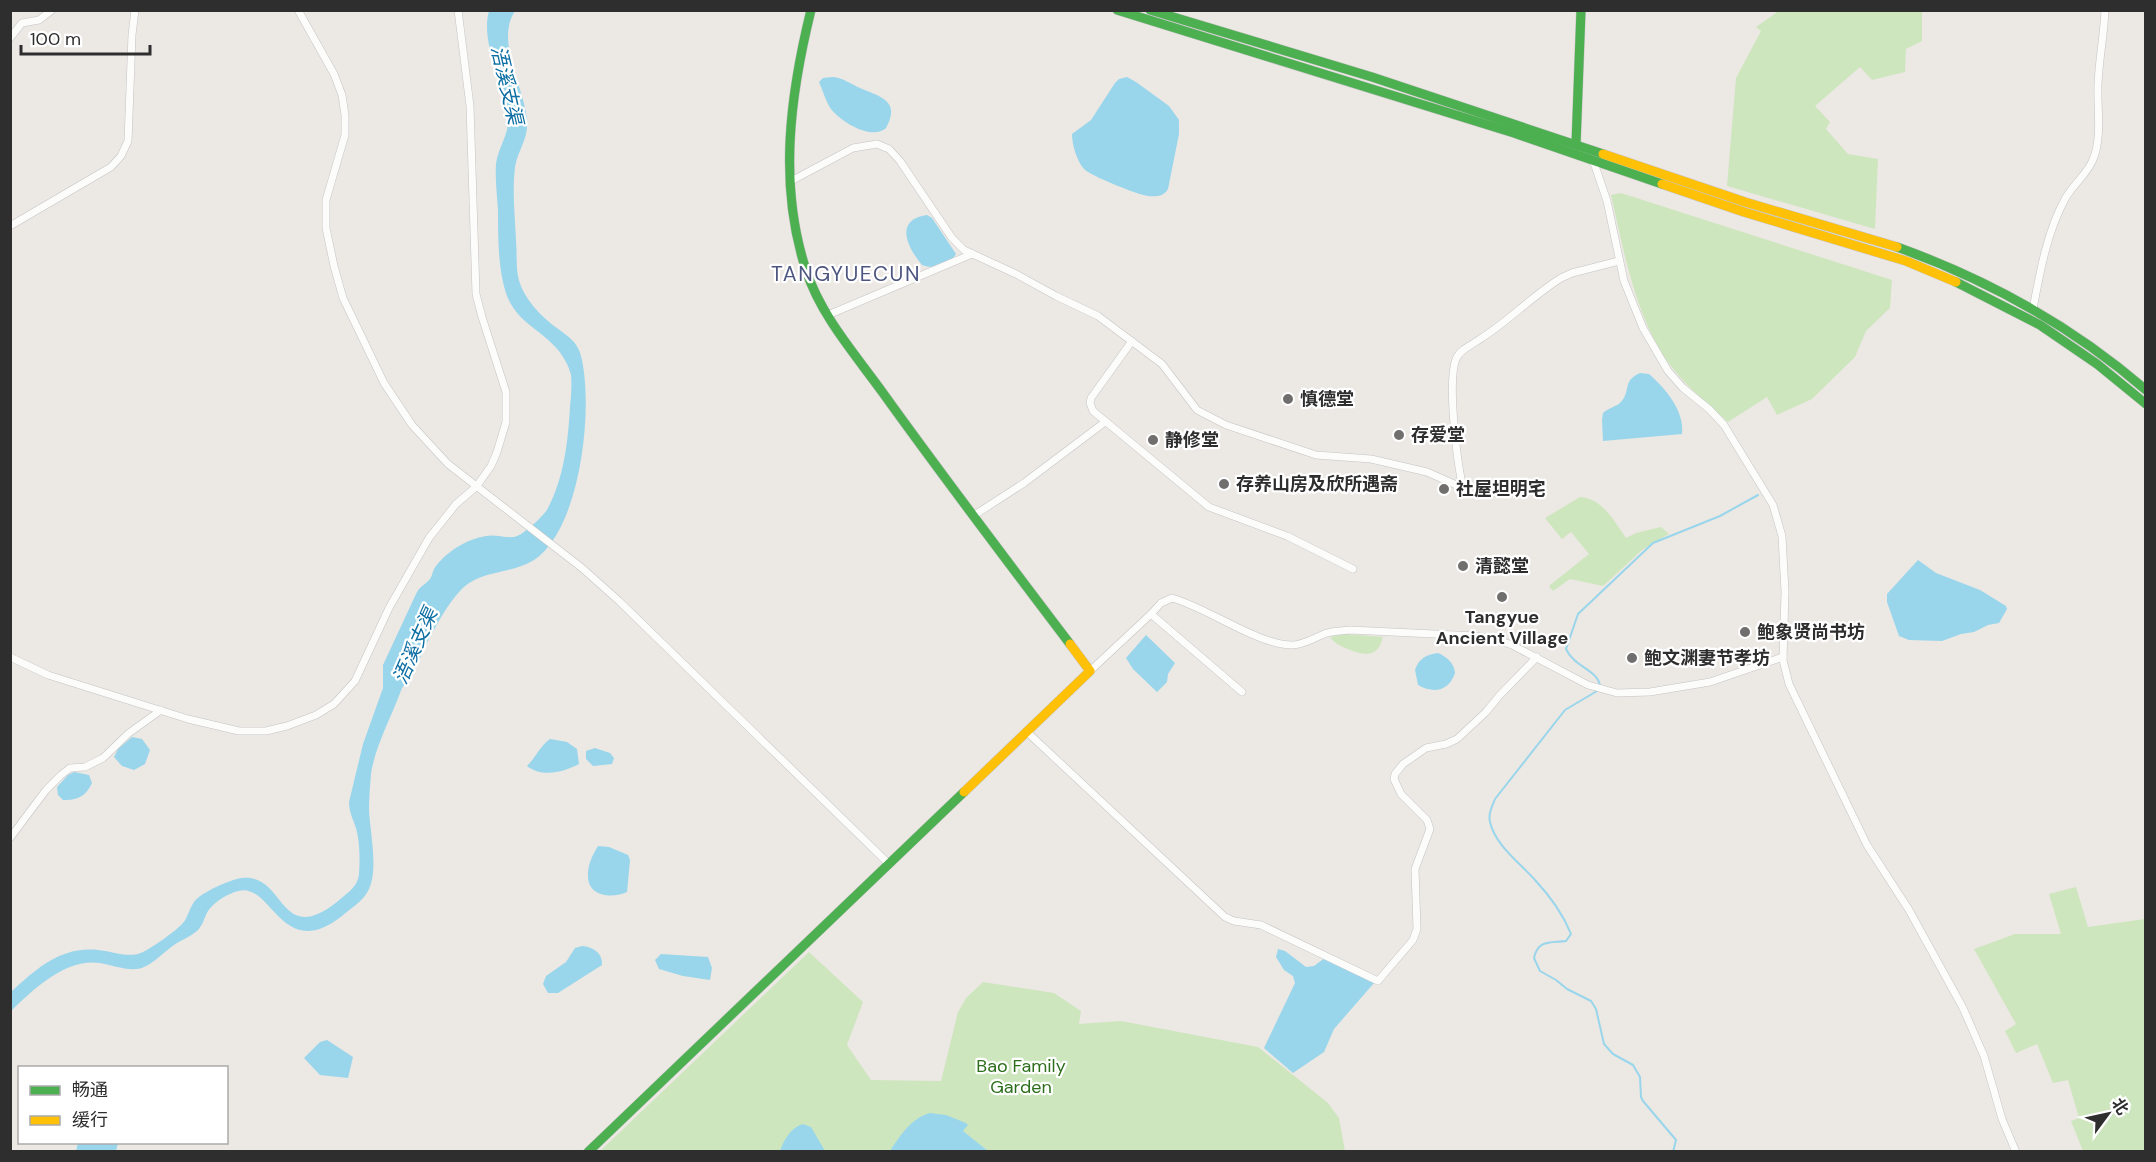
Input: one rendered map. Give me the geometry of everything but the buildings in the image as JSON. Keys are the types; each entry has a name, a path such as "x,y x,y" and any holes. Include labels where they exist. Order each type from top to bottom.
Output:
{"main road":[{"path":"588,1152 1090,671 909,430 828,315 811,284 802,258 796,228 791,181 795,95 812,10"},
{"path":"1117,10 1180,32 1367,86 1744,212 1906,261 1956,282 2021,314 2060,337 2115,378 2145,404"},
{"path":"1150,10 1370,76 1747,203 1910,252 1960,272 2033,309 2104,355 2145,390"},
{"path":"1576,144 1581,10"}],"street":[{"path":"10,38 22,23 39,20 52,10"},
{"path":"10,226 111,168 125,149 128,141 135,10"},
{"path":"298,10 338,84 344,106 345,135 327,200 325,218 334,266 343,298 384,383 401,411 435,452 476,487 564,554 619,601 889,864"},
{"path":"10,657 48,675 238,731 257,732 277,729 307,719 334,704 355,681 389,608 429,538 456,504 476,487 491,466 506,422 507,403 504,381 476,294 470,106 458,10"},
{"path":"2033,309 2041,266 2061,209 2066,197 2091,164 2096,152 2098,82 2105,10"},
{"path":"791,181 853,148 877,144 891,150 952,238 964,250 1098,316 1162,364 1197,410 1226,425 1316,454 1371,459 1427,472 1462,488 1452,385 1457,357 1561,278 1619,261"},
{"path":"1593,160 1607,201 1624,281 1636,315 1661,361 1683,388 1724,424 1773,505 1782,536 1785,592 1783,657 1789,684 1867,845 1909,910 1975,1033 2002,1119 2016,1152"},
{"path":"828,315 972,254"},
{"path":"1132,341 1091,398 1091,406 1105,422 1209,507 1287,536 1353,569"},
{"path":"973,516 1024,483 1105,422"},
{"path":"1090,671 1161,603 1172,598 1190,603 1277,644 1302,644 1331,632 1350,630 1476,636 1507,643 1588,685 1608,692 1626,694 1674,689 1710,682 1783,657"},
{"path":"1151,614 1242,692"},
{"path":"1027,732 1225,917 1234,921 1261,925 1378,981 1413,940 1417,929 1415,869 1430,829 1427,820 1401,794 1394,779 1395,774 1403,764 1426,748 1457,739 1486,712 1537,657"},
{"path":"10,838 46,790 61,775 70,768 85,767 103,758 129,733 161,710"}],"green space":[{"path":"1780,10 1922,11 1922,41 1906,49 1905,72 1872,80 1860,67 1815,106 1830,122 1826,129 1848,154 1878,159 1875,229 1727,186 1736,78 1761,31 1756,27"},
{"path":"1621,193 1892,280 1890,308 1866,331 1855,357 1812,399 1777,415 1767,397 1728,422 1681,378 1662,353 1651,333 1634,288 1611,195"},
{"path":"1580,497 1595,501 1601,506 1626,538 1661,527 1669,534 1642,550 1603,586 1570,579 1553,591 1549,586 1589,554 1571,532 1562,539 1545,518"},
{"path":"1346,634 1383,637 1375,651 1366,654 1341,646 1330,637"},
{"path":"2076,887 2088,927 2145,919 2145,1151 2083,1151 2071,1121 2079,1118 2068,1080 2053,1083 2037,1044 2016,1053 2005,1031 2016,1024 1974,949 2015,934 2061,934 2049,894"},
{"name":"Bao Family Garden","path":"809,952 863,1002 847,1045 871,1080 941,1081 958,1012 966,998 983,982 1054,993 1081,1011 1079,1024 1121,1021 1258,1047 1328,1103 1339,1118 1345,1151 599,1152"}],"water":[{"name":"浯溪支渠","path":"489,11 515,11 508,36 509,50 527,120 525,138 516,161 514,176 518,276 525,295 538,312 576,344 585,378 586,405 580,466 563,522 550,544 534,560 525,565 486,575 460,591 440,619 414,670 402,688 373,763 369,810 373,873 368,891 360,902 321,928 305,931 291,927 260,897 250,891 238,891 217,902 208,911 197,931 148,965 134,969 100,963 74,965 40,985 11,1011 11,992 50,961 61,955 85,950 126,955 143,952 164,939 185,921 197,898 231,881 242,878 256,879 267,886 293,913 303,917 318,914 348,893 358,879 360,863 356,828 349,802 363,744 383,688 383,665 417,592 444,557 457,547 486,536 518,536 533,525 548,508 558,484 564,459 571,375 559,351 518,315 503,282 500,264 496,170 497,158 507,129 508,116 490,49 487,23"},
{"path":"833,77 887,101 891,112 886,128 873,132 865,131 849,124 836,114 831,109 819,82 823,78"},
{"path":"1127,77 1169,106 1179,120 1179,134 1168,189 1160,196 1148,196 1135,192 1088,172 1081,166 1074,148 1072,134 1091,120 1115,83"},
{"path":"927,215 932,218 956,254 950,261 936,266 922,265 912,251 906,235 910,223 916,218"},
{"path":"1640,373 1649,374 1673,401 1680,417 1682,434 1603,441 1603,413 1621,402 1631,379"},
{"path":"1918,560 1936,573 1980,590 2006,606 2007,609 1999,623 1942,641 1909,640 1899,636 1887,602 1887,594"},
{"path":"1146,635 1175,663 1168,674 1167,682 1157,692 1133,669 1126,658"},
{"path":"1438,653 1452,663 1455,673 1449,684 1435,690 1418,685 1415,670 1419,663 1427,656"},
{"path":"132,737 142,739 150,750 145,764 134,770 122,766 114,757 118,749"},
{"path":"550,739 567,742 577,749 579,764 546,773 527,766"},
{"path":"595,748 610,753 614,758 612,764 593,766 586,759 586,751"},
{"path":"74,772 89,775 92,783 80,797 63,800 58,795 57,787"},
{"path":"598,846 609,847 628,855 630,860 627,892 603,895 590,885 589,865"},
{"path":"582,946 596,951 601,957 602,965 558,993 548,993 543,984 546,976 566,962 575,948"},
{"path":"1278,949 1285,951 1306,967 1314,966 1326,957 1374,983 1334,1029 1324,1052 1293,1073 1264,1048 1295,983 1293,976 1284,970 1276,957"},
{"path":"661,954 708,957 712,968 710,980 659,969 655,960"},
{"path":"327,1040 353,1057 348,1078 320,1075 304,1058 320,1042"},
{"path":"930,1113 946,1115 966,1123 968,1125 963,1131 988,1151 890,1151 912,1123"},
{"path":"803,1124 811,1127 825,1151 780,1151 791,1131"},
{"path":"78,1144 118,1144 116,1151 76,1151"}],"waterway":[{"path":"1600,686 1595,676 1574,660 1566,649 1578,614 1653,543 1720,516 1758,495"},
{"path":"1597,691 1565,710 1495,799 1490,813 1490,822 1502,846 1551,899 1571,934 1566,941 1546,943 1539,948 1534,958 1540,971 1567,989 1591,1001 1596,1009 1604,1044 1613,1054 1633,1065 1640,1077 1643,1101 1676,1140 1673,1152"}],"traffic: fast":[{"path":"811,10 797,75 790,140 790,173 797,238 812,287 850,349 1070,644"},
{"path":"1117,10 1514,133 1662,184"},
{"path":"1150,10 1372,77 1603,154"},
{"path":"1576,144 1581,10"},
{"path":"1897,247 1964,274 2028,307 2089,345 2146,390"},
{"path":"1956,282 2040,325 2097,364 2146,404"},
{"path":"588,1152 964,792"}],"traffic: slow":[{"path":"1603,154 1745,202 1897,247"},
{"path":"1662,184 1744,212 1906,261 1956,282"},
{"path":"964,792 1090,671 1070,644"}],"place":[{"name":"慎德堂","path":"1288,399"},
{"name":"存爱堂","path":"1399,435"},
{"name":"静修堂","path":"1153,440"},
{"name":"存养山房及欣所遇斋","path":"1224,484"},
{"name":"社屋坦明宅","path":"1444,489"},
{"name":"清懿堂","path":"1463,566"},
{"name":"Tangyue Ancient Village","path":"1502,597"},
{"name":"鲍象贤尚书坊","path":"1745,632"},
{"name":"鲍文渊妻节孝坊","path":"1632,658"}],"district":[{"name":"TANGYUECUN","path":"846,274"}]}
